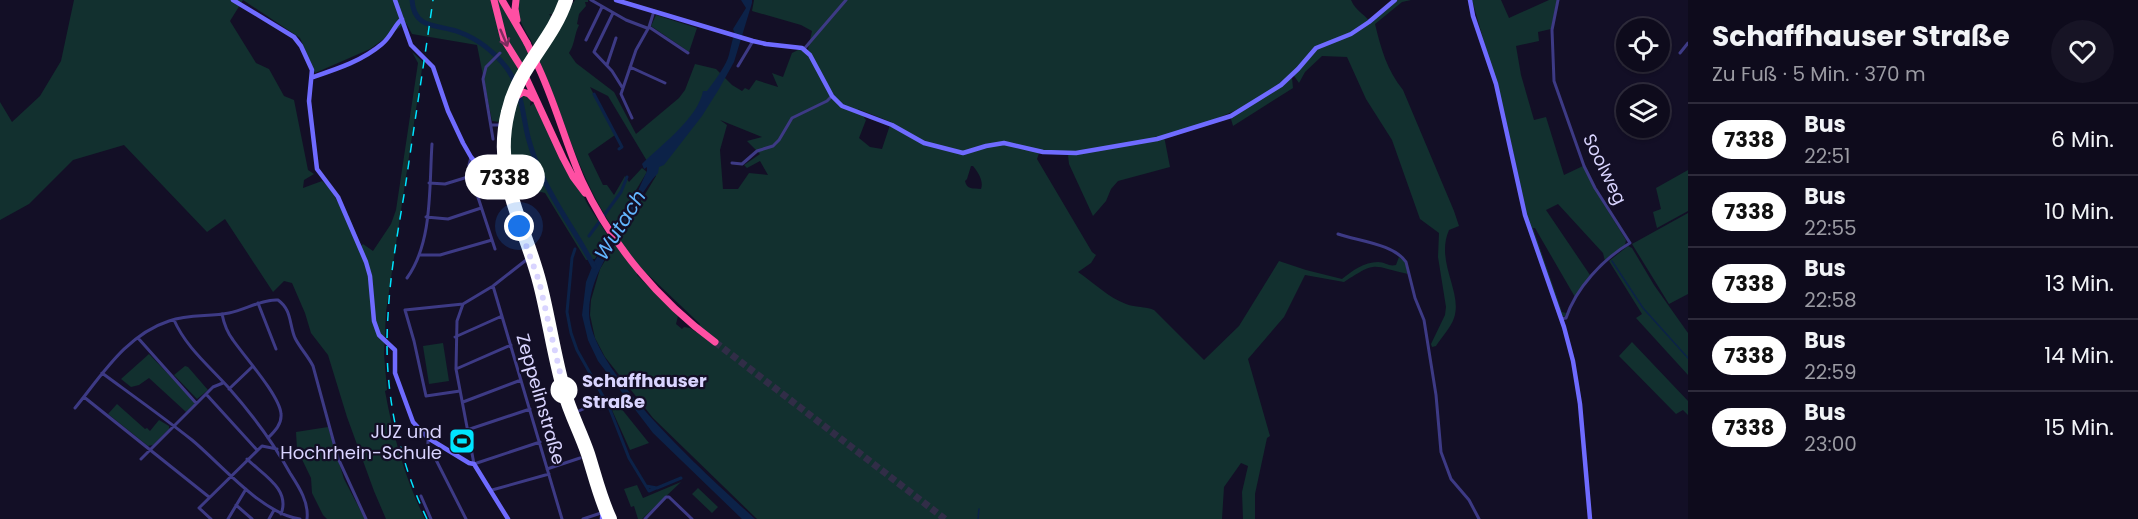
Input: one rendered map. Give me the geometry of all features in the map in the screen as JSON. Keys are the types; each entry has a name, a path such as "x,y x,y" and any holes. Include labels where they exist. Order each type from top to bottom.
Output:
{"highway":[{"path":"494,0 501,33 523,72 563,158"},
{"path":"502,0 541,71 594,204"},
{"path":"516,0 518,26"},
{"path":"513,97 520,93 531,95 573,177 594,204 621,246 657,290 689,322 715,342"}],"main road":[{"path":"233,0 294,37 312,70 309,101 317,169 339,197 366,262 370,276 374,321 379,335 395,350 395,373 413,422 428,438 474,464 508,519"},
{"path":"395,0 411,45 433,67 448,111 471,157 495,184 507,186"},
{"path":"495,184 502,180 505,125 519,79 556,23 566,0"},
{"path":"616,0 753,41 804,49 810,55 832,96 842,106 892,125 924,143 958,153 972,152 986,146 1004,143 1042,152 1082,153 1176,135 1231,116 1281,85 1316,48 1356,31 1395,0"},
{"path":"1470,0 1473,16 1496,84 1525,214 1561,320 1577,382 1590,519"},
{"path":"313,77 340,68 368,54 383,44 402,19"},
{"path":"504,167 507,186 546,310 561,380 610,519"},
{"path":"602,519 603,502"}],"street":[{"path":"591,0 613,13 648,27 688,53"},
{"path":"804,49 846,0"},
{"name":"Soolweg","path":"1558,0 1552,30 1554,81 1584,166 1595,188 1630,243 1612,255 1587,282 1573,302 1566,318 1561,320"},
{"path":"586,40 602,7"},
{"path":"632,118 621,94 622,87 654,11"},
{"path":"613,13 594,52 607,65 622,87"},
{"path":"607,65 616,38"},
{"path":"738,66 753,41"},
{"path":"1680,53 1688,43"},
{"path":"493,139 483,79 486,67 500,53"},
{"path":"630,67 665,83"},
{"path":"732,163 742,164 757,151 773,146 792,118 827,101 832,96"},
{"path":"491,125 505,125"},
{"path":"407,278 415,267 419,255 426,217 432,144"},
{"path":"471,157 469,165 471,176 495,249"},
{"path":"429,183 445,184 471,176"},
{"path":"426,217 448,219 481,208"},
{"path":"1338,234 1388,248 1403,257 1406,262 1415,298 1424,320 1436,395 1441,452 1451,479 1469,500 1479,519"},
{"path":"419,255 441,255 492,240"},
{"path":"460,391 426,396 424,394 414,341 405,310 464,304 494,286 531,257"},
{"name":"Zeppelinstraße","path":"494,286 562,519"},
{"path":"75,408 102,373 128,345 145,332 174,320 196,315 238,311 258,303 278,300 286,308 296,340 313,366 342,466 366,519"},
{"path":"258,303 276,350"},
{"path":"464,304 457,321 455,337 456,369 474,464 540,441"},
{"path":"222,314 226,329 232,339 280,408 280,423 268,438"},
{"path":"455,337 502,316"},
{"path":"174,320 188,345 224,383 277,449 300,490 308,511 307,519"},
{"path":"138,338 196,403"},
{"path":"456,369 511,345"},
{"path":"229,389 252,366"},
{"path":"102,373 173,426 274,510 291,518 300,519"},
{"path":"463,402 521,380"},
{"path":"141,459 196,403 216,385 224,383"},
{"path":"206,394 257,450"},
{"path":"84,397 209,497"},
{"path":"572,414 599,402"},
{"path":"467,430 530,409"},
{"path":"428,438 428,444 466,519"},
{"path":"210,519 199,508 209,497 262,446 277,449"},
{"path":"547,469 579,458"},
{"path":"247,459 269,477 281,495 284,501 281,514"},
{"path":"490,491 549,474"},
{"path":"229,519 246,489"},
{"path":"421,496 431,519"},
{"path":"645,519 666,497 669,497 692,519"},
{"path":"236,505 252,519"},
{"path":"269,519 274,510"},
{"path":"583,519 603,513"}],"green space":[{"path":"74,0 243,0 230,21 256,63 269,69 284,96 294,100 308,170 314,174 304,180 303,188 322,181 330,188 346,217 349,216 361,246 363,244 373,251 391,224 396,210 418,63 412,52 423,62 386,312 384,354 387,390 385,391 400,457 425,519 386,519 347,417 328,355 311,333 292,283 284,281 273,292 225,219 207,232 124,145 73,160 29,204 0,220 0,102 12,122 40,96 61,61"},
{"path":"243,0 492,0 519,70 511,88 503,119 500,122 492,121 477,45 412,34 406,23 370,49 315,73 300,38"},
{"path":"496,0 499,0 530,55 523,65 507,39"},
{"path":"518,0 563,0 557,15 549,14 554,20 535,48 520,19"},
{"path":"575,0 588,0 579,14 577,24 579,25 569,53 576,63 614,92 636,134 679,98 685,90 695,64 716,69 732,85 742,91 745,88 749,90 756,80 778,87 772,73 783,77 792,53 800,49 807,54 812,31 801,25 752,11 754,0 1351,0 1370,23 1398,0 1411,0 1402,2 1375,24 1385,59 1403,90 1459,226 1449,230 1445,254 1455,298 1454,318 1436,346 1432,347 1431,344 1445,315 1446,307 1438,257 1439,233 1420,219 1392,140 1366,99 1347,57 1322,56 1305,72 1299,83 1292,73 1247,105 1216,119 1164,136 1170,167 1118,181 1111,189 1106,201 1093,216 1069,164 1068,155 1039,153 1037,159 1092,252 1096,255 1091,263 1078,272 1120,301 1154,310 1204,360 1239,326 1279,261 1342,279 1363,265 1378,262 1396,265 1399,257 1405,262 1408,274 1375,267 1363,270 1344,282 1305,275 1284,317 1248,359 1270,436 1267,438 1255,494 1255,519 1243,519 1242,492 1248,466 1241,463 1224,487 1222,519 757,519 653,418 605,357 595,338 590,315 591,300 600,269 656,176 608,96 590,87 615,135 588,154 603,185 607,185 614,195 625,176 629,182 642,168 647,172 613,228 589,186 537,55 545,48","holes":["858,109 891,122 882,149 870,147 859,138 866,120","720,120 762,137 747,141 760,154 744,165 747,168 760,161 768,175 749,173 738,189 723,189 720,150 727,125","971,166 973,166 979,174 981,189 969,187 965,181","639,266 700,324 696,332 690,328 682,329 676,324 678,316 637,275"]},
{"path":"1472,0 1501,0 1509,18 1549,0 1557,0 1551,29 1538,32 1539,41 1516,46 1521,75 1534,120 1546,117 1564,175 1583,166 1626,240 1625,245 1605,261 1603,253 1558,204 1546,210 1590,275 1575,297 1533,228 1562,312 1566,313 1562,317 1527,216 1505,115"},
{"path":"656,15 697,28 689,52 651,26"},
{"path":"1292,78 1293,88 1233,126 1231,119"},
{"path":"524,95 531,99 530,106 534,103 588,205 609,237 595,259 586,260 545,193 512,196 507,161 508,126 514,104 519,102 518,97"},
{"path":"1688,170 1688,211 1657,228 1653,212 1661,209 1656,188"},
{"path":"1688,213 1688,294 1669,304 1632,244"},
{"path":"1628,246 1632,248 1654,285 1688,333 1688,375 1636,318 1642,314 1609,261"},
{"path":"1632,342 1688,401 1688,415 1683,410 1676,414 1619,356"},
{"path":"443,343 449,381 429,384 423,346"},
{"path":"149,354 194,401 195,404 186,412 149,378 131,387 121,379"},
{"path":"185,366 208,390 197,399 174,375"},
{"path":"612,397 649,443 630,450 607,399"},
{"path":"117,404 145,429 150,431 159,420 169,426 169,429 153,445 148,446 108,414"},
{"path":"328,427 344,479 365,519 327,519 312,493 311,478 297,449 296,432"},
{"path":"681,482 642,519 638,519 634,506 631,507 624,489 637,485 643,498"},
{"path":"698,488 718,507 712,513 692,494"}],"water":[{"name":"Wutach","path":"741,0 752,0 752,3 734,62 702,116 664,165 659,167 658,173 639,200 595,280 589,313 595,337 609,364 630,393 683,451 755,519 742,519 653,433 598,361 588,340 582,315 586,282 594,262 636,195 647,171 647,167 644,169 642,164 687,121 700,101 703,91 707,91 726,62 735,34 733,29 746,8"}],"waterway":[{"name":"Wutach","path":"412,0 417,17 422,21 473,38 491,51 506,67 521,100 528,137 540,171 594,267"},
{"path":"594,94 622,147 619,149"},
{"name":"Wutach","path":"589,236 621,192 627,177"},
{"path":"575,249 572,258 567,312 577,350 609,407 629,458 646,486 657,488 681,478"},
{"path":"1612,261 1643,308 1688,358"},
{"path":"646,486 649,491 656,488"},
{"path":"978,519 979,509"}],"tunnel":[{"path":"715,342 945,519"}],"railway":[{"path":"427,519 408,471 394,420 387,342 392,268 433,0"}],"bus line":[{"name":"7338","path":"566,0 556,23 523,72 513,95 505,128 504,167 516,217 539,281 561,380 610,519"}],"place":[{"name":"Schaffhauser Straße","path":"564,390"},
{"name":"JUZ und Hochrhein-Schule","path":"462,441"}],"route":[{"path":"519,226 539,281 564,390"}]}
